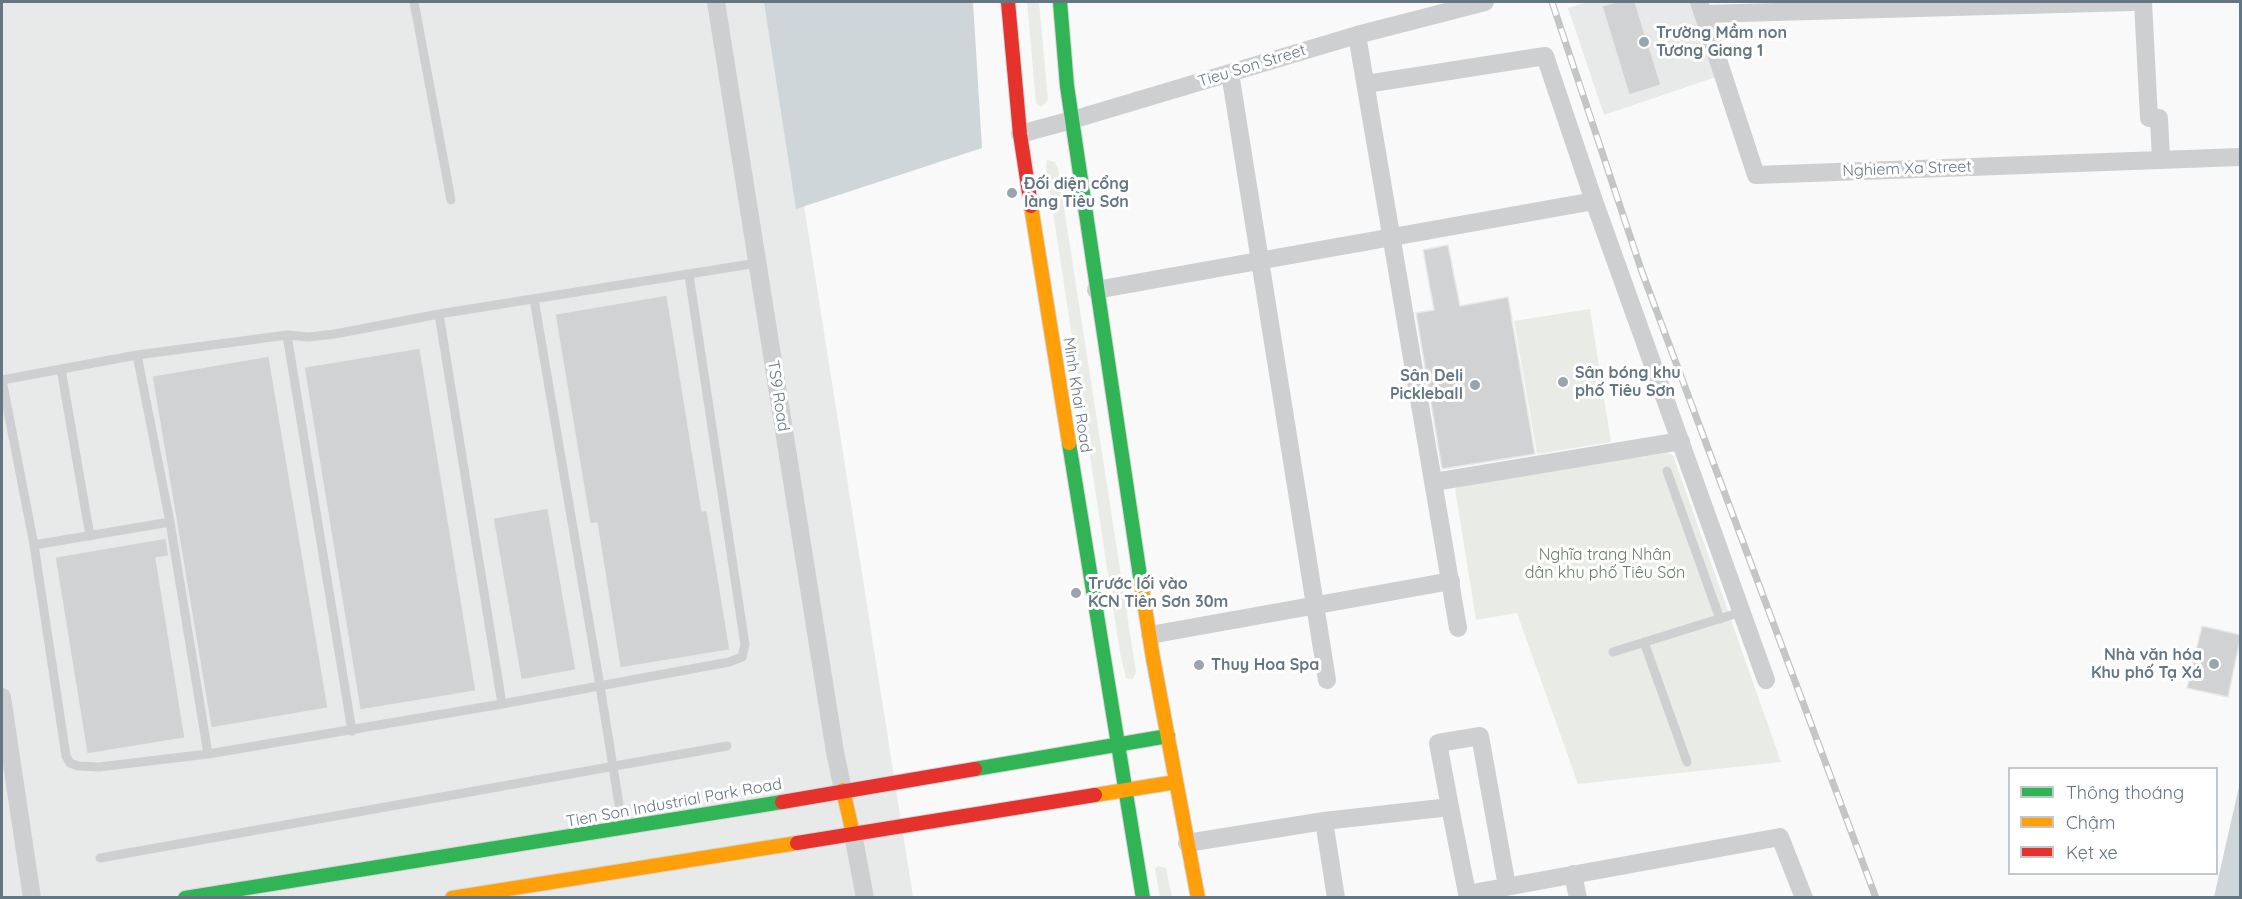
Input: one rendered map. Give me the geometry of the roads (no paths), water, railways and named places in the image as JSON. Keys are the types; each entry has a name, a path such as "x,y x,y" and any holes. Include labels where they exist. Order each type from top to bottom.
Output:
{"main road":[{"name":"Minh Khai Road","path":"1008,2 1020,134 1143,897"},
{"path":"1060,2 1072,120 1096,290 1150,635 1198,897"},
{"name":"Tien Son Industrial Park Road","path":"185,897 623,829 1168,736"},
{"path":"452,897 1176,782"},
{"path":"843,790 853,834"}],"street":[{"name":"TS9 Road","path":"716,2 833,740 843,790"},
{"name":"Tieu Son Street","path":"1020,134 1357,35 1485,2"},
{"path":"1701,8 2133,2"},
{"path":"2143,2 2149,118 2159,118 2161,160"},
{"name":"Nghiem Xa Street","path":"1701,8 1756,175 2241,157"},
{"path":"1357,35 1458,628"},
{"path":"1366,84 1545,56 1594,201 1766,680"},
{"path":"1230,73 1327,680"},
{"path":"1096,290 1594,201"},
{"path":"1434,482 1680,441"},
{"path":"1150,635 1451,581"},
{"path":"2,697 32,897"},
{"path":"1507,886 1480,736 1438,743 1467,896 1507,886 1780,837 1804,897"},
{"path":"1187,843 1324,820 1450,807"},
{"path":"1324,820 1336,897"},
{"path":"853,834 865,897"},
{"path":"1574,874 1578,897"}],"lane":[{"path":"414,2 451,200"},
{"path":"689,274 745,652 738,660 352,731 208,754 99,766 78,766 70,763 66,756 34,546 2,380 137,355 287,335 309,337 335,334 439,314 757,263"},
{"path":"534,299 623,829"},
{"path":"439,314 502,704"},
{"path":"287,335 352,731"},
{"path":"137,355 171,522 208,754"},
{"path":"61,369 90,536"},
{"path":"1667,471 1720,619"},
{"path":"34,546 171,522"},
{"path":"1613,652 1742,612"},
{"path":"1644,642 1687,762"},
{"path":"100,858 727,746"}],"railway":[{"path":"1552,2 1642,272 1876,898"}],"place":[{"name":"Trường Mầm non Tương Giang 1","path":"1644,42"},
{"name":"Đối diện cổng làng Tiêu Sơn","path":"1012,193"},
{"name":"Sân bóng khu phố Tiêu Sơn","path":"1563,382"},
{"name":"Sân Deli Pickleball","path":"1475,385"},
{"name":"Trước lối vào KCN Tiên Sơn 30m","path":"1076,593"},
{"name":"Nhà văn hóa Khu phố Tạ Xá","path":"2214,664"},
{"name":"Thuy Hoa Spa","path":"1199,665"}],"park label":[{"name":"Nghĩa trang Nhân dân khu phố Tiêu Sơn","path":"1605,564"}]}
